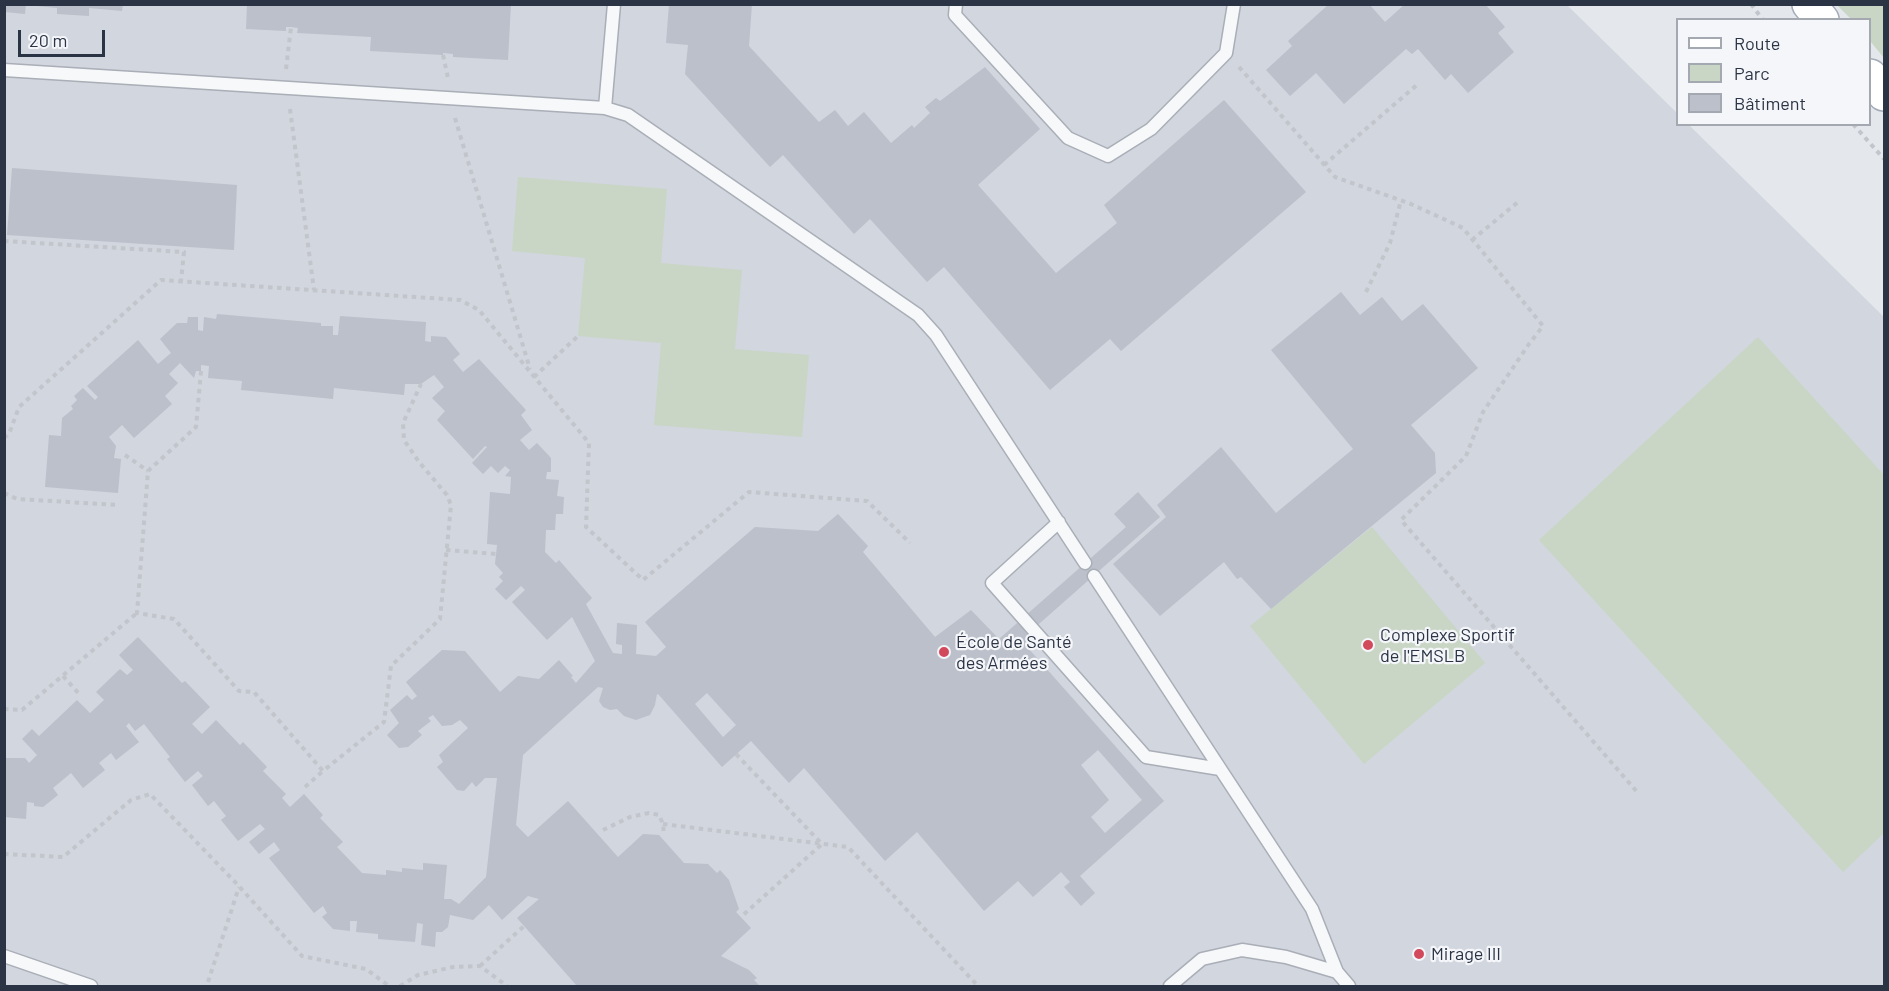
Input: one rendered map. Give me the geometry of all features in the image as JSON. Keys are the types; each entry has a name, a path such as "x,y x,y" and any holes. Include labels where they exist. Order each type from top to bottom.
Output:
{"main road":[{"path":"1809,4 1820,18"},
{"path":"1871,78 1884,94"}],"lane":[{"path":"605,108 614,4"},
{"path":"956,4 955,15 1068,138 1108,156 1151,129 1226,53 1234,4"},
{"path":"4,70 605,108 628,115 918,315 936,335 1085,562"},
{"path":"1059,522 992,582 1146,757 1220,769"},
{"path":"1094,576 1312,909 1337,972 1348,987"},
{"path":"1170,987 1202,959 1242,950 1286,957 1337,972"},
{"path":"4,956 91,987"}],"path":[{"path":"1751,4 1762,18"},
{"path":"286,73 291,27"},
{"path":"1226,53 1335,177 1401,200 1463,228 1543,326 1483,412 1466,456 1401,520 1638,793"},
{"path":"443,55 449,85"},
{"path":"1324,165 1418,84"},
{"path":"289,102 314,290"},
{"path":"453,111 533,375"},
{"path":"1855,126 1884,159"},
{"path":"1366,292 1390,243 1401,200"},
{"path":"1472,240 1518,202"},
{"path":"4,241 183,252 181,281"},
{"path":"4,438 9,434 20,407 161,280 460,300 479,310 589,443 586,527 643,580 749,492 867,501 910,543"},
{"path":"533,375 578,336"},
{"path":"4,709 22,710 137,613 148,471 196,427 201,371"},
{"path":"305,787 384,722 391,666 440,619 451,505 447,495 404,440 403,423 421,384"},
{"path":"125,455 148,471"},
{"path":"4,493 17,498 119,505"},
{"path":"446,550 496,554"},
{"path":"137,613 174,619 239,691 254,692 323,771"},
{"path":"63,676 81,696"},
{"path":"736,754 822,844"},
{"path":"4,854 63,857 131,800 150,794 239,886 302,956 366,969 389,987"},
{"path":"603,831 630,817 649,813 659,815 664,835"},
{"path":"663,824 848,847 978,987"},
{"path":"741,917 822,844"},
{"path":"208,982 239,886"},
{"path":"480,966 524,926"},
{"path":"400,987 418,975 453,967 480,966 507,987"}],"shaded area":[{"name":"École de Santé des Armées","path":"5,5 1567,5 1676,112 1676,126 1690,126 1884,317 1884,986 5,986"}],"green space":[{"path":"1837,5 1884,5 1884,58 1871,42 1871,18 1850,18"},
{"path":"518,177 667,189 661,263 742,270 735,349 809,355 802,437 654,425 661,343 578,336 585,258 512,251"},
{"path":"1758,337 1884,475 1884,833 1843,872 1539,540"},
{"name":"Complexe Sportif de l'EMSLB","path":"1372,527 1485,663 1364,764 1250,626"}],"building":[{"path":"5,4 26,4 25,14 5,12"},
{"path":"37,4 123,4 122,11 89,8 89,16 57,14 57,8 37,6"},
{"path":"247,4 511,4 508,60 453,57 453,54 443,53 443,55 370,51 371,37 297,33 298,28 291,27 286,27 286,31 246,29"},
{"path":"669,4 752,4 749,46 819,122 835,110 848,126 864,112 891,143 912,125 914,128 930,113 925,107 936,98 940,101 985,67 1040,129 978,185 1056,273 1117,223 1104,205 1224,100 1306,192 1121,351 1110,339 1050,390 944,267 927,282 870,219 854,234 783,155 770,167 685,74 688,45 666,43"},
{"path":"1329,4 1369,4 1385,22 1405,4 1485,4 1505,27 1498,33 1514,52 1468,93 1451,74 1445,80 1418,49 1412,54 1406,49 1344,104 1316,73 1290,96 1266,70 1292,46 1288,41"},
{"path":"12,168 237,185 234,250 7,235"},
{"path":"1341,292 1360,315 1382,297 1402,321 1423,304 1478,368 1411,425 1435,453 1436,473 1271,609 1241,577 1237,579 1224,562 1160,616 1113,564 1166,517 1157,505 1221,447 1276,513 1353,449 1271,350"},
{"path":"217,314 321,323 321,326 333,326 333,335 338,335 340,316 426,322 425,341 431,342 431,336 446,337 460,354 453,360 463,372 479,359 526,410 521,415 532,430 520,440 529,450 537,443 551,458 551,472 547,472 546,479 559,480 557,496 564,497 563,514 556,514 555,530 546,530 545,552 556,563 559,560 592,598 586,604 613,653 622,654 622,645 616,644 617,623 637,625 636,654 656,656 666,647 645,622 755,527 818,531 838,514 868,546 863,552 935,637 971,610 999,639 1126,527 1114,514 1138,492 1160,517 1031,631 1028,648 1164,801 1080,876 1095,893 1081,906 1064,887 1070,882 1061,872 1033,897 1018,881 984,911 917,832 885,861 804,768 789,783 751,741 722,767 659,695 657,694 650,715 636,720 624,716 617,709 610,710 603,707 599,701 603,688 598,687 523,755 516,825 528,837 568,801 618,857 643,834 659,835 684,863 708,864 717,873 720,870 729,880 739,909 736,912 751,928 721,956 749,970 757,978 754,980 760,986 577,986 517,918 539,899 528,896 502,920 489,905 473,920 450,915 448,927 442,932 436,932 435,947 421,945 423,924 417,923 415,942 378,939 378,934 356,932 357,921 350,921 350,931 333,929 322,917 327,913 323,906 314,913 269,858 280,850 274,842 259,854 249,842 265,829 260,824 238,841 221,820 226,816 214,801 208,806 192,785 203,776 198,771 185,782 167,759 170,757 144,724 135,731 129,723 126,726 139,742 116,760 111,753 99,763 105,770 83,788 71,773 53,788 58,795 43,807 27,802 26,819 4,817 4,758 25,758 29,763 37,755 22,739 32,729 39,736 77,700 90,713 104,700 96,692 120,669 127,675 133,670 119,655 138,637 182,683 185,681 210,707 192,724 202,734 216,720 240,745 243,742 267,767 263,771 286,794 282,798 290,807 304,794 323,815 320,818 343,842 337,847 362,873 386,875 386,870 402,872 402,868 423,870 423,863 447,865 444,899 451,899 459,904 486,877 497,778 485,778 476,787 472,782 464,791 457,790 437,767 443,762 439,755 468,728 460,720 452,725 442,726 433,715 428,718 431,721 418,731 422,735 408,747 399,748 387,735 399,723 390,710 407,695 412,700 417,696 406,682 442,650 465,651 500,692 518,676 539,679 559,660 576,683 595,661 572,617 547,640 512,602 525,590 521,586 506,600 495,589 503,581 499,577 503,573 495,564 497,545 487,544 490,492 510,494 511,477 505,476 510,470 505,466 498,473 491,466 483,474 472,463 487,447 485,446 473,459 437,420 445,411 432,398 444,387 434,375 421,384 405,384 404,395 334,388 333,399 241,390 242,381 208,378 209,366 201,365 201,371 196,371 194,378 180,363 169,374 178,383 165,396 172,404 134,438 122,425 109,437 116,446 114,458 121,459 118,493 45,487 49,435 61,436 62,418 73,409 71,406 77,400 74,396 83,388 95,400 98,397 87,386 138,340 158,364 171,353 160,339 177,323 187,323 188,317 198,317 198,330 203,331 204,317 216,319","holes":["707,693 736,725 723,737 695,704","1098,750 1142,800 1105,833 1091,817 1109,800 1081,765"]}],"place":[{"name":"Complexe Sportif de l'EMSLB","path":"1368,645"},
{"name":"École de Santé des Armées","path":"944,652"},
{"name":"Mirage III","path":"1419,954"}]}
